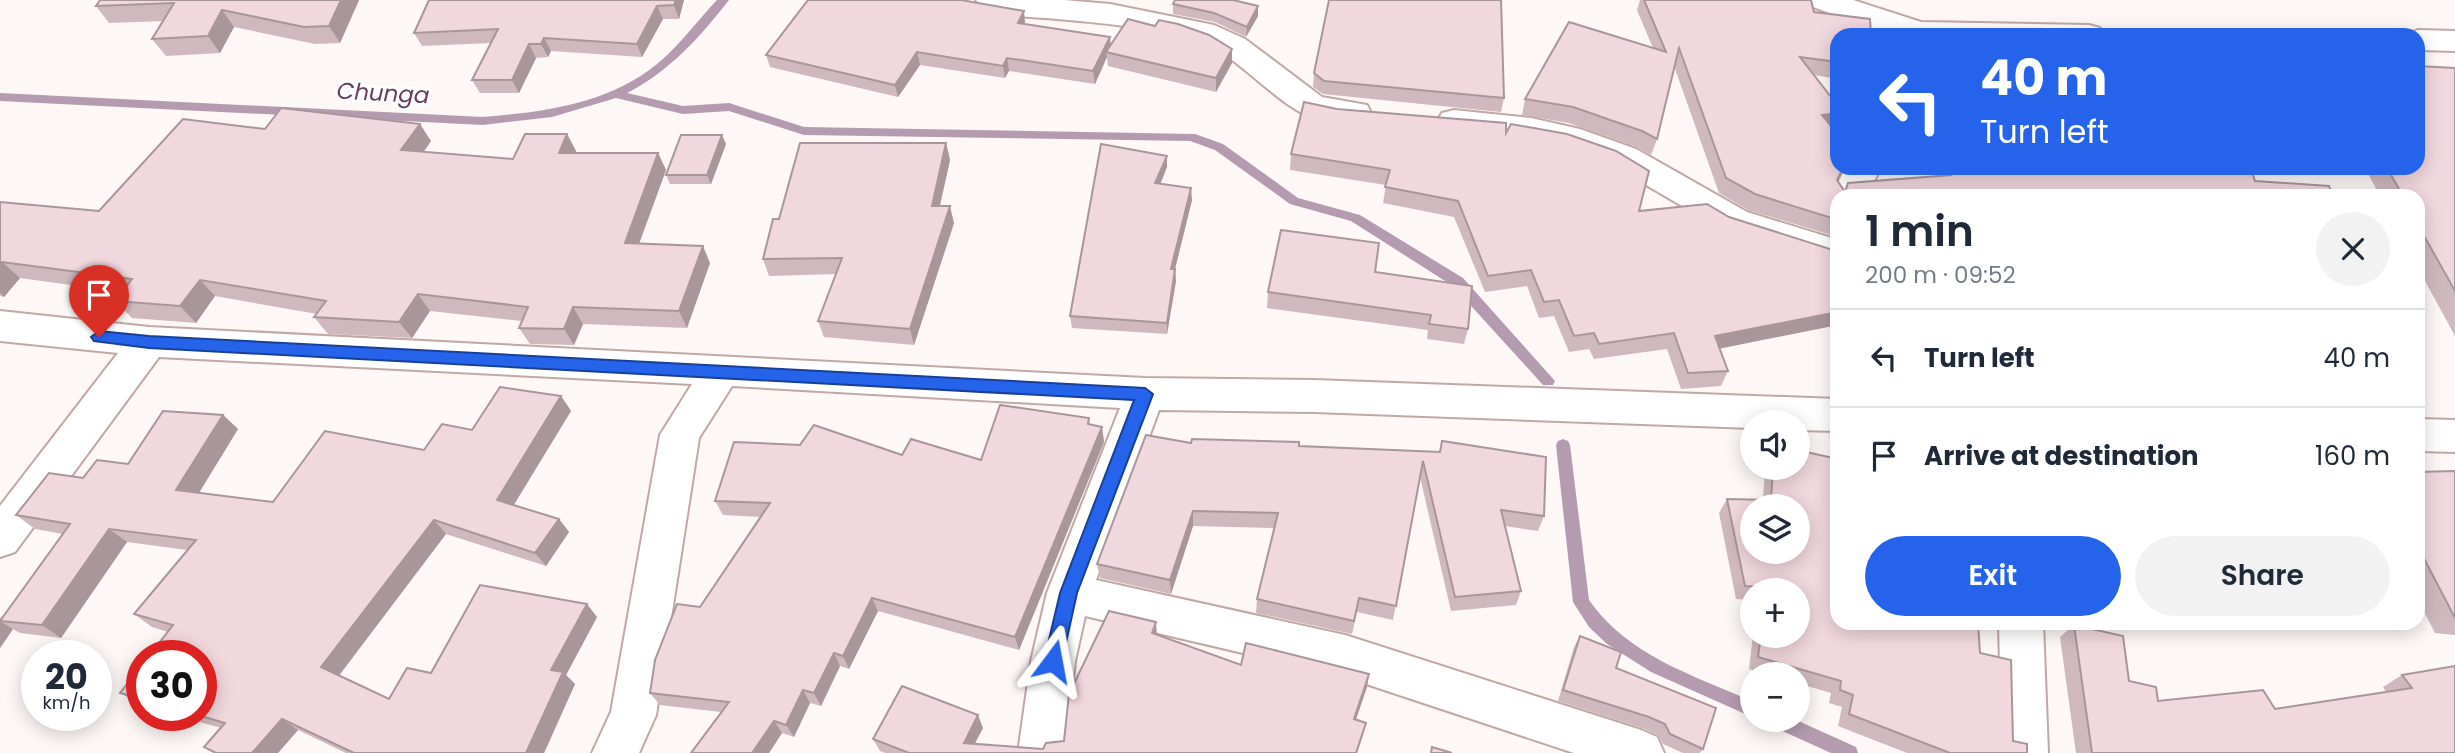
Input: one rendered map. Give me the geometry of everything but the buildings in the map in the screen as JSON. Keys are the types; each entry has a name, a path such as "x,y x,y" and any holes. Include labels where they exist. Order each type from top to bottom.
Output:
{"street":[{"path":"991,0 1002,4 1110,14 1203,32 1234,46 1311,106 1336,112 1379,115"},
{"path":"1824,0 1901,28"},
{"path":"2425,40 2455,41"},
{"path":"1419,118 1531,129 1568,137 1624,157 1735,221 1830,251"},
{"path":"0,326 149,342 1145,394 1314,396 1830,415"},
{"path":"0,540 55,463 149,342"},
{"path":"615,753 633,715 680,435 722,370"},
{"path":"1041,753 1053,661 1069,593 1145,394"},
{"path":"2425,435 2455,436"},
{"path":"1069,593 1345,656 1641,753"},
{"path":"2021,630 2025,753"}],"waterway":[{"name":"Chunga","path":"615,94 656,71 672,57 723,0"},
{"name":"Chunga","path":"0,97 483,121 530,117 573,109 615,94"},
{"path":"615,94 683,110 729,107 804,131 1191,137 1219,147 1294,201 1355,218 1458,282 1548,381"},
{"path":"1563,445 1581,602 1595,622 1633,654 1681,679 1740,704"},
{"path":"1804,732 1850,753"}],"route":[{"path":"99,337 149,342 1145,394 1069,593 1053,661"}]}
